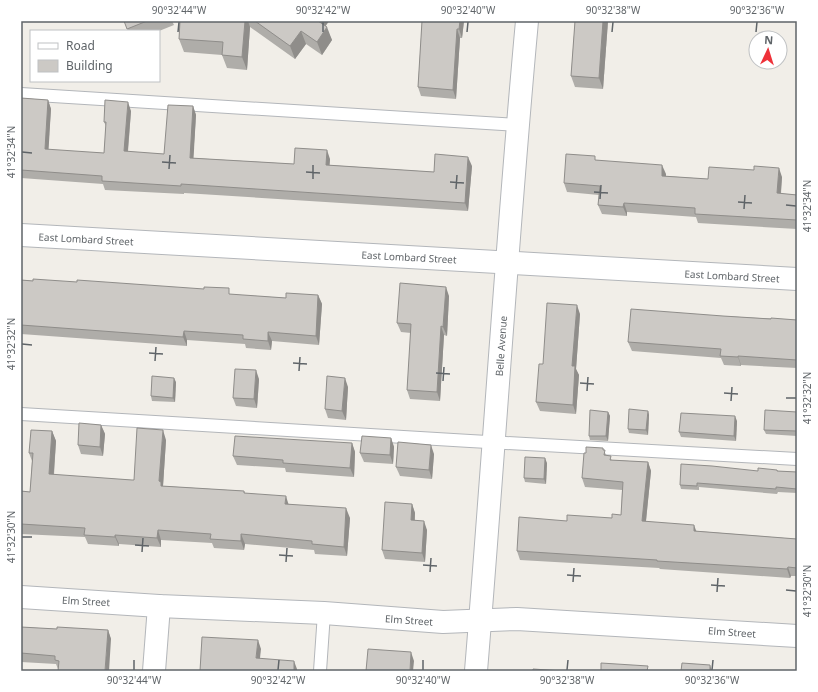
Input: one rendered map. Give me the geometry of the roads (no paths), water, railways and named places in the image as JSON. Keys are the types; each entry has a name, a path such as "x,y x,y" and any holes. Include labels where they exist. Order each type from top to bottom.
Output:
{"street":[{"name":"Belle Avenue","path":"476,671 494,443 506,263 528,21"},
{"name":"East Lombard Street","path":"21,235 797,280"},
{"name":"Elm Street","path":"21,597 443,622 517,619 797,636"},
{"path":"154,671 159,606"}],"lane":[{"path":"21,94 518,125"},
{"path":"21,414 797,460"},
{"path":"320,671 324,614"}]}
